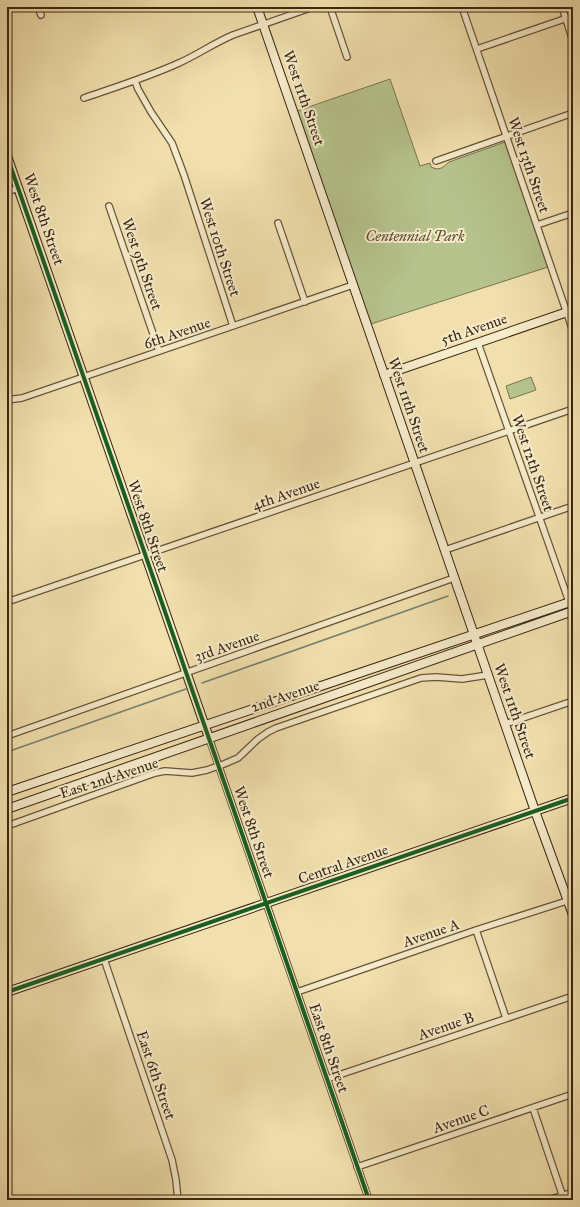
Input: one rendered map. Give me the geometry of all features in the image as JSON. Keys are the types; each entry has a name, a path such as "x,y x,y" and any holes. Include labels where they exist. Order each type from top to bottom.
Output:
{"main road":[{"name":"West 11th Street","path":"257,7 535,811 570,900 573,915"},
{"name":"West 8th Street","path":"7,156 209,738"},
{"name":"5th Avenue","path":"384,375 570,312"},
{"name":"2nd Avenue","path":"7,792 571,602"},
{"name":"2nd Avenue","path":"7,809 477,644 573,612"},
{"name":"Central Avenue","path":"7,992 573,798"}],"street":[{"path":"38,7 41,15"},
{"path":"84,98 135,81 180,63 221,41 313,7"},
{"path":"330,7 347,57"},
{"name":"West 13th Street","path":"462,7 537,225 570,312 573,331"},
{"path":"562,7 573,41"},
{"path":"477,49 573,16"},
{"name":"West 10th Street","path":"135,81 151,112 172,143 184,175 233,326"},
{"path":"436,161 573,113"},
{"path":"7,192 18,188"},
{"name":"West 9th Street","path":"109,206 159,351"},
{"path":"537,225 573,213"},
{"path":"278,223 305,302"},
{"name":"6th Avenue","path":"7,400 22,398 353,285"},
{"name":"West 12th Street","path":"478,343 571,602 573,612"},
{"name":"4th Avenue","path":"7,602 573,409"},
{"path":"445,550 573,506"},
{"name":"3rd Avenue","path":"7,736 454,578"},
{"name":"East 2nd Avenue","path":"7,826 155,773 165,771 192,773 219,766 238,758 258,739 276,728 421,678 436,677 462,679 488,675"},
{"path":"505,724 573,701"},
{"name":"West 8th Street","path":"209,738 266,904"},
{"name":"Avenue A","path":"297,992 476,930 570,900"},
{"name":"East 8th Street","path":"266,904 369,1200"},
{"path":"476,930 506,1018"},
{"name":"East 6th Street","path":"104,959 172,1160 178,1200"},
{"name":"Avenue B","path":"327,1079 573,996"},
{"name":"Avenue C","path":"357,1167 573,1094"},
{"path":"533,1108 563,1198"},
{"path":"548,1200 563,1198 573,1192"}],"green space":[{"name":"Centennial Park","path":"390,79 420,166 430,163 431,167 437,169 441,168 449,162 505,142 548,267 371,324 297,111"},
{"path":"531,377 536,390 510,399 506,386"}],"waterway":[{"path":"202,683 448,596"},
{"path":"7,752 186,689"}],"cycle path":[{"path":"7,156 369,1200"},
{"path":"7,992 573,798"}]}
